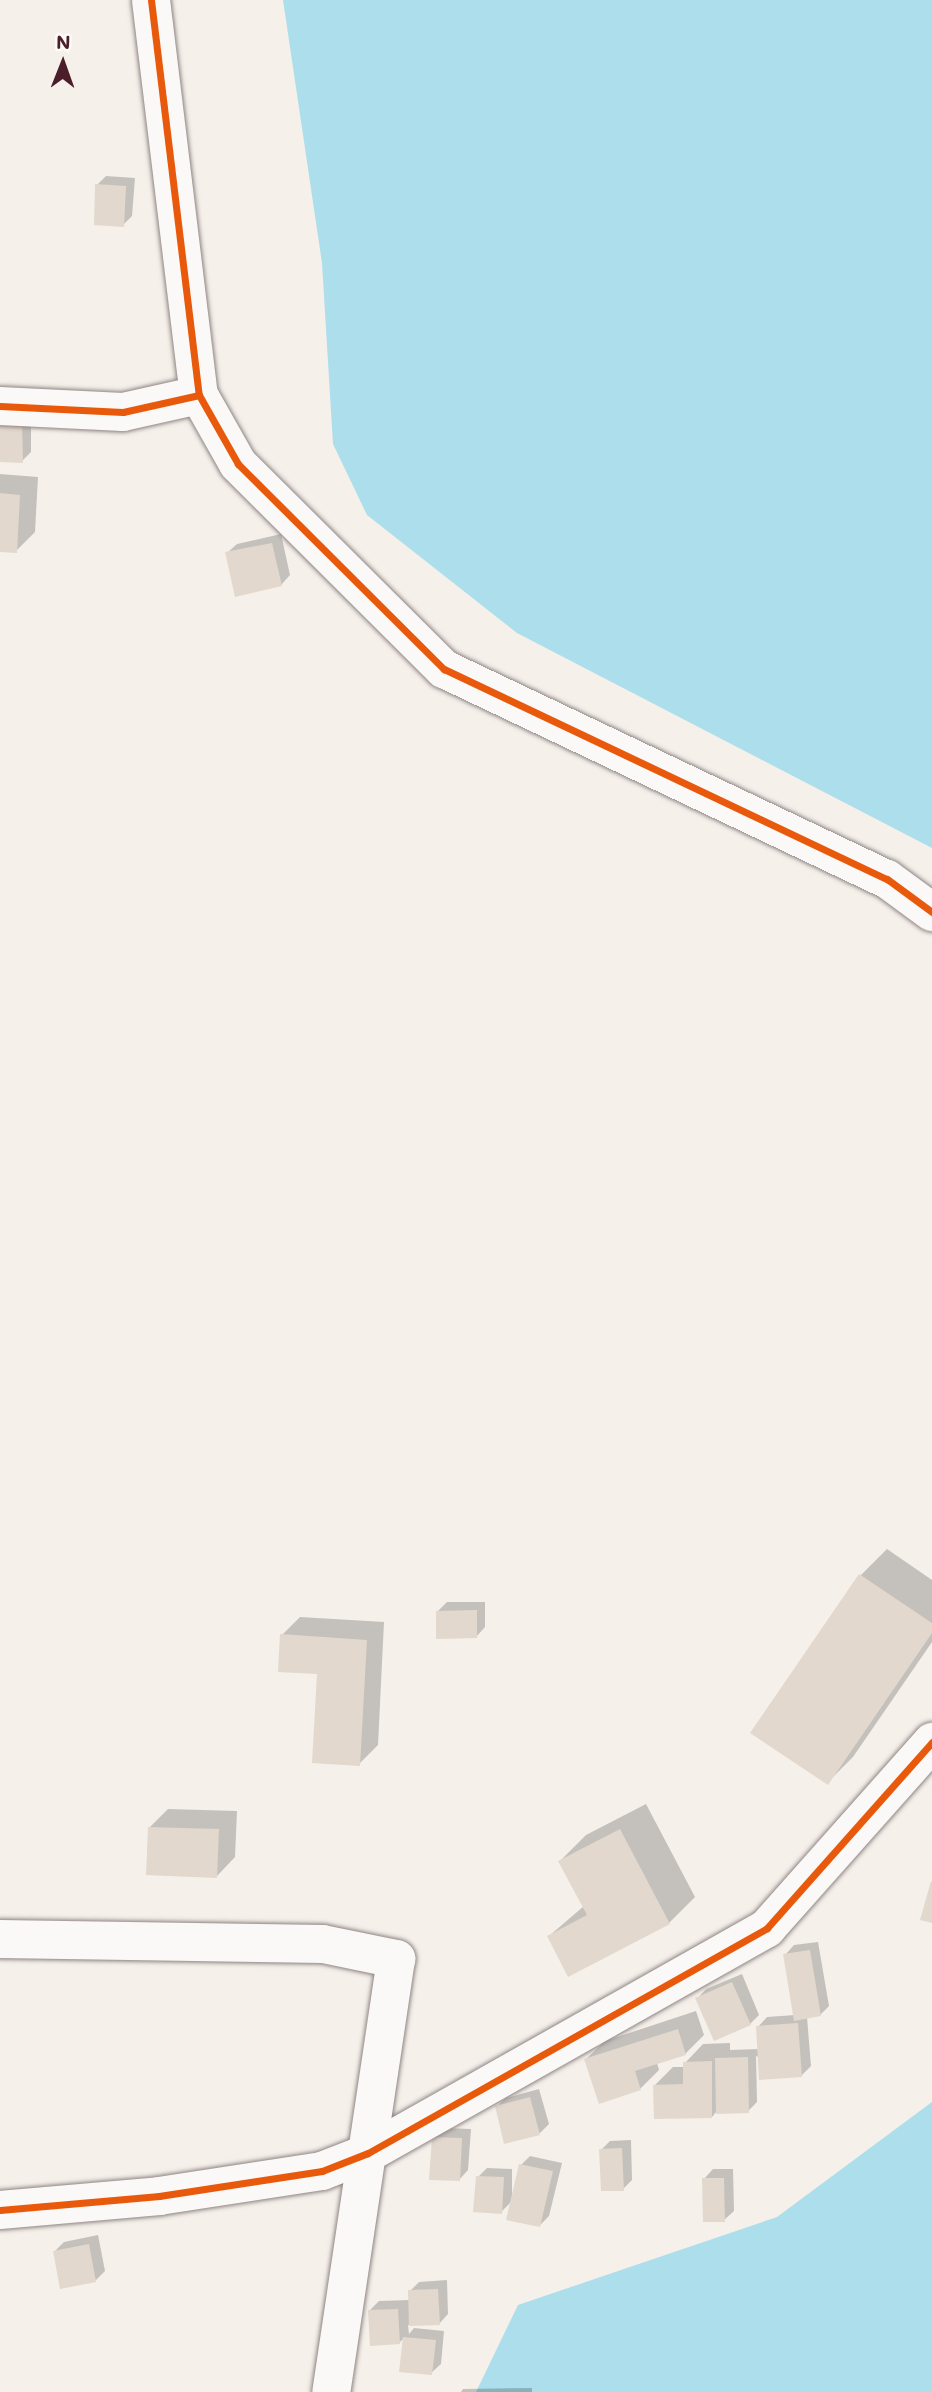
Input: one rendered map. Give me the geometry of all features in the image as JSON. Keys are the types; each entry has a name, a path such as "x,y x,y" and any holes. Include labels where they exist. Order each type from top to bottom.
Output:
{"street":[{"path":"151,0 199,395 237,464 444,669 887,879 932,912"},
{"path":"0,406 123,412 199,395"},
{"path":"0,2210 159,2196 214,2188 323,2171 368,2153 767,1928 932,1742"},
{"path":"0,1939 323,1944 396,1959 331,2392"}],"water":[{"path":"283,0 932,0 932,848 517,633 367,515 333,444 322,263"},
{"path":"932,2102 932,2392 476,2392 518,2305 777,2217"}],"building":[{"path":"95,184 126,186 124,227 94,225"},
{"path":"0,421 22,421 23,463 0,462"},
{"path":"0,493 20,495 17,553 0,552"},
{"path":"272,543 282,586 235,597 225,552"},
{"path":"859,1574 932,1623 932,1633 828,1785 750,1733"},
{"path":"477,1610 477,1638 436,1639 436,1611"},
{"path":"280,1634 367,1640 360,1766 312,1763 317,1674 278,1672"},
{"path":"148,1827 219,1829 217,1878 146,1875"},
{"path":"620,1829 670,1924 568,1977 547,1936 587,1915 558,1861"},
{"path":"932,1882 932,1923 920,1920"},
{"path":"810,1950 821,2016 794,2021 783,1954"},
{"path":"732,1982 751,2025 714,2041 695,1998"},
{"path":"798,2023 802,2077 759,2080 756,2026"},
{"path":"678,2029 686,2055 635,2071 641,2090 599,2104 584,2059"},
{"path":"748,2057 749,2113 716,2114 715,2058"},
{"path":"712,2061 712,2118 654,2119 653,2085 683,2084 683,2062"},
{"path":"530,2097 540,2135 504,2144 495,2106"},
{"path":"432,2137 462,2138 460,2181 429,2180"},
{"path":"622,2148 624,2191 601,2191 599,2149"},
{"path":"519,2164 553,2171 540,2227 506,2220"},
{"path":"476,2176 504,2177 502,2214 473,2212"},
{"path":"702,2178 724,2178 725,2222 703,2222"},
{"path":"89,2244 96,2282 60,2289 53,2251"},
{"path":"438,2289 440,2325 409,2326 408,2290"},
{"path":"398,2309 400,2344 370,2346 368,2310"},
{"path":"403,2337 436,2340 432,2375 399,2372"}],"cycle path":[{"path":"151,0 199,395"},
{"path":"0,406 123,412 199,395 238,464 444,669 887,879 932,912"},
{"path":"0,2210 159,2196 322,2171 368,2153 767,1928 932,1742"}]}
